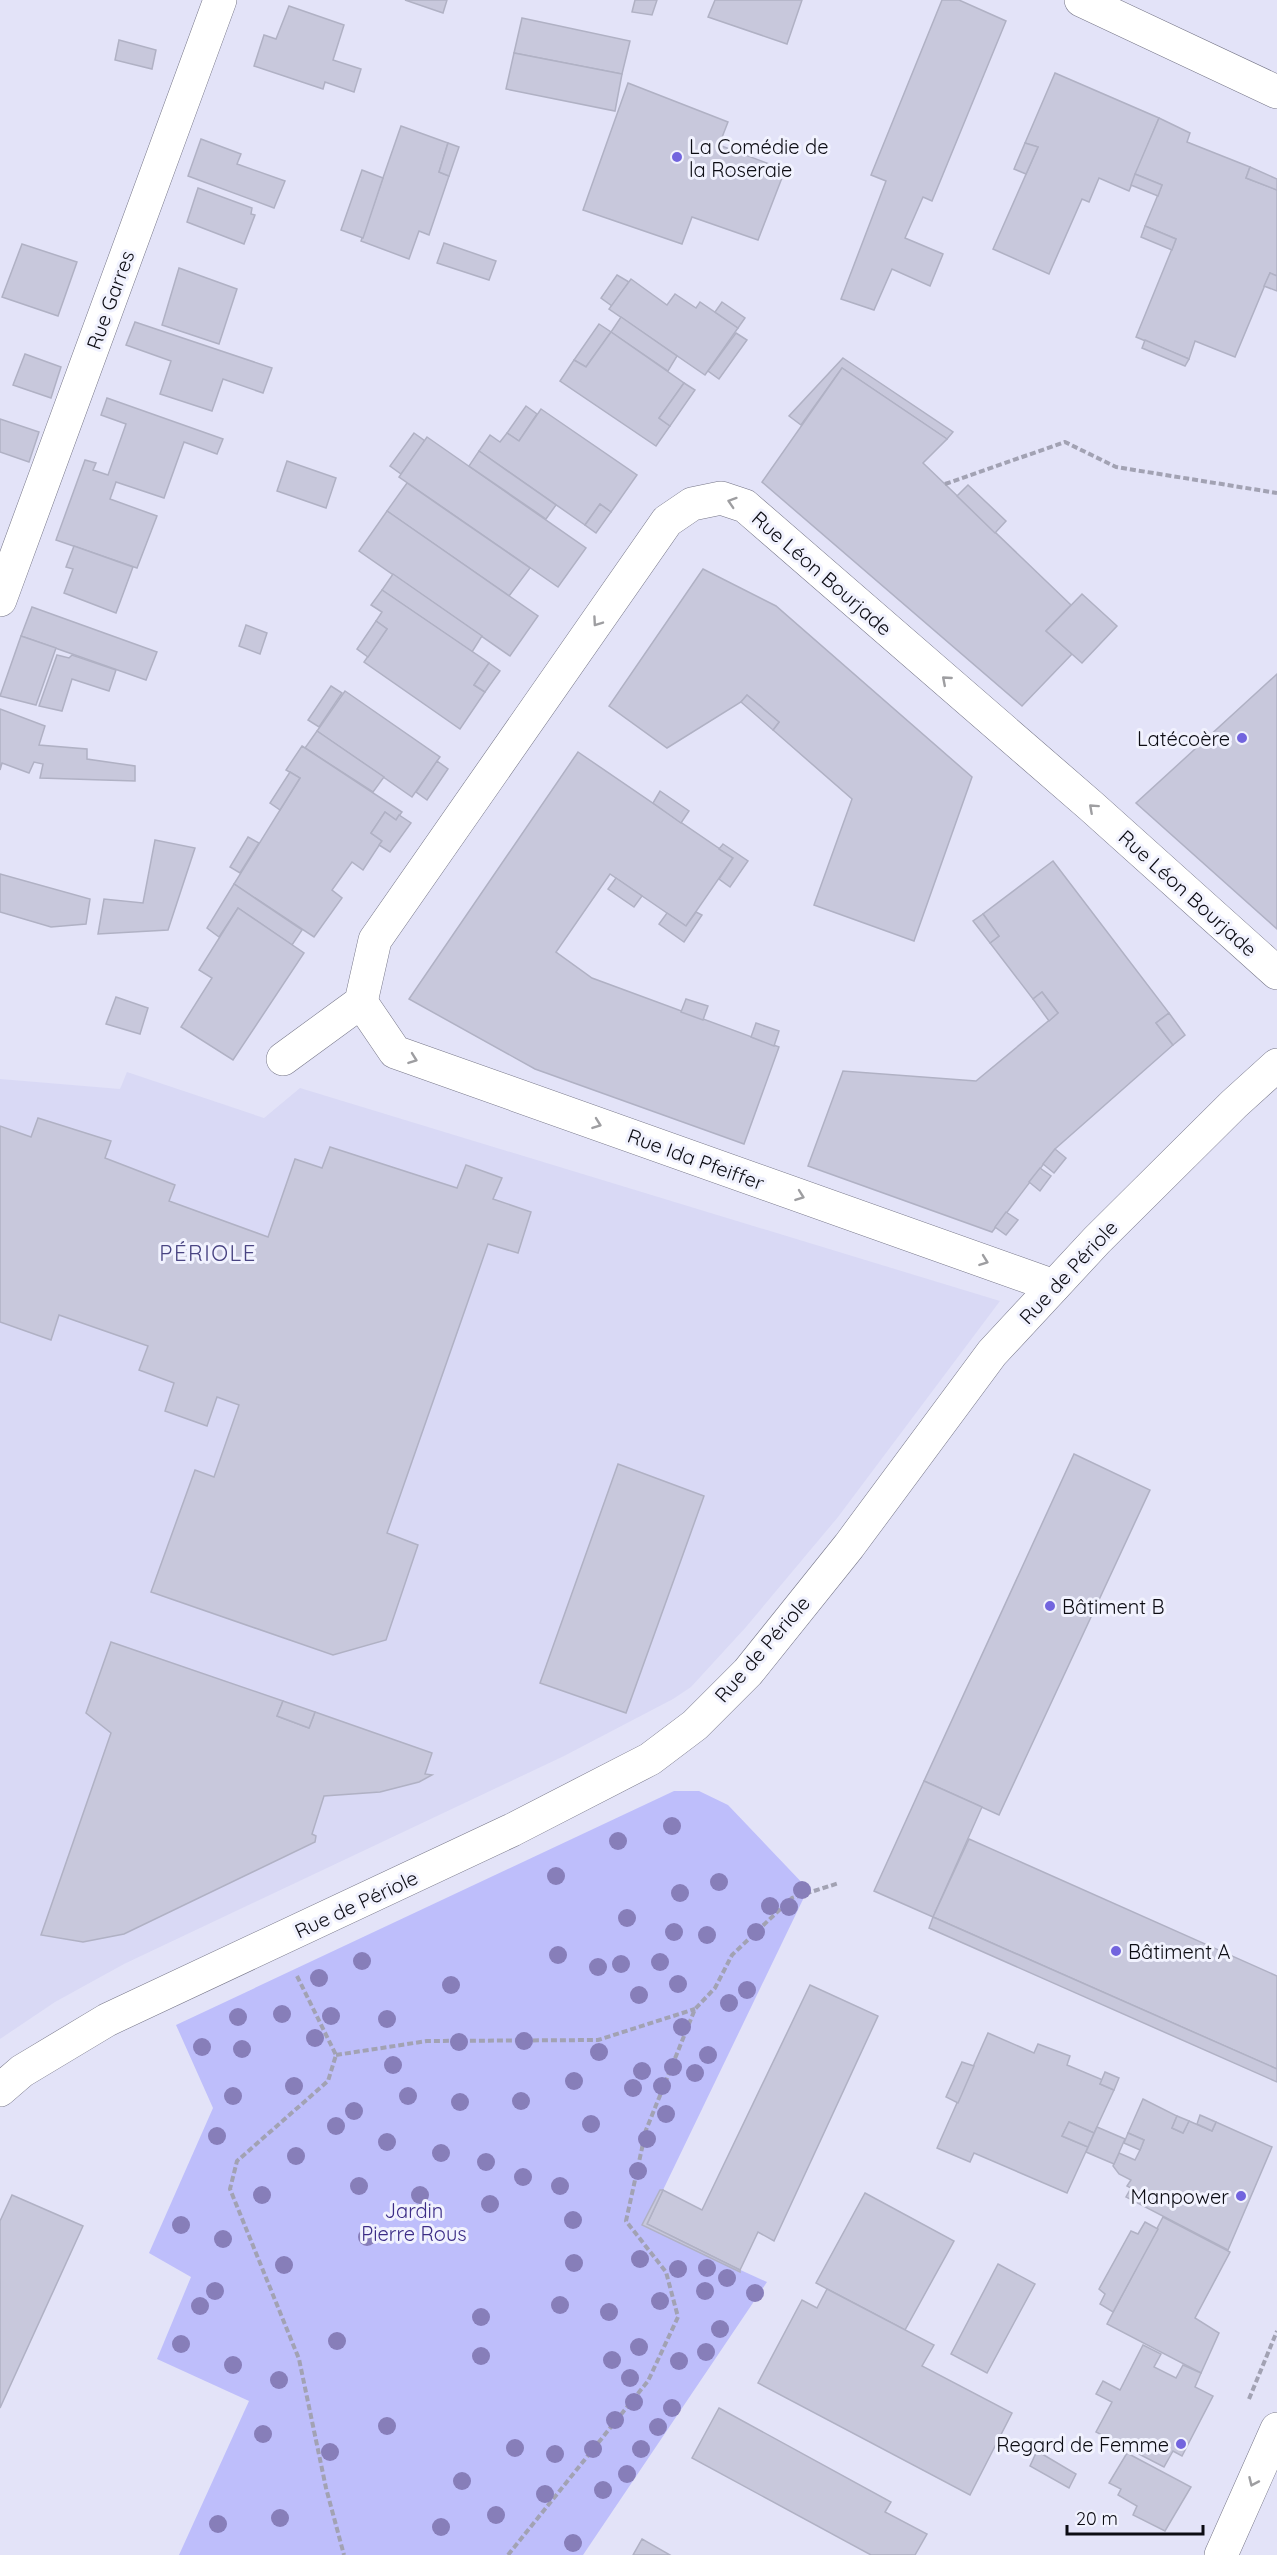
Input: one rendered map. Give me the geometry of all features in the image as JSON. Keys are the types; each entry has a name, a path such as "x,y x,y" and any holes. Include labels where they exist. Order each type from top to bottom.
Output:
{"street":[{"name":"Rue Garres","path":"0,600 219,0"},
{"path":"1081,0 1277,92"},
{"name":"Rue Léon Bourjade","path":"361,1002 375,940 667,521 692,504 721,498 745,506 1091,806 1277,973"},
{"path":"283,1059 361,1002"},
{"name":"Rue Ida Pfeiffer","path":"361,1002 395,1052 1054,1286"},
{"name":"Rue de Périole","path":"0,2090 22,2071 107,2020 533,1819 650,1759 695,1725 748,1672 849,1546 992,1353 1113,1224 1234,1104 1277,1065"},
{"path":"1221,2555 1277,2429"}],"path":[{"path":"945,484 1065,442 1116,467 1277,493"},
{"path":"508,2555 648,2381 678,2318 666,2272 626,2221 646,2130 695,2009 715,1988 732,1954 792,1898 839,1883"},
{"path":"280,1940 336,2055 328,2081 237,2161 230,2189 298,2359 326,2488 344,2555"},
{"path":"336,2055 427,2041 598,2040 695,2009"}],"shaded area":[{"path":"127,1072 264,1118 300,1088 1000,1301 838,1517 746,1627 691,1687 673,1699 564,1756 124,1964 55,2002 0,2039 0,1079 120,1089"}],"green space":[{"name":"Jardin Pierre Rous","path":"674,1791 699,1791 728,1805 808,1889 663,2190 660,2190 642,2225 767,2282 583,2555 179,2555 249,2401 157,2359 191,2277 149,2253 213,2108 176,2025"}],"building":[{"path":"405,0 447,0 443,13"},
{"path":"635,0 657,0 652,15 632,12"},
{"path":"715,0 802,0 787,44 708,17"},
{"path":"942,0 959,0 1006,21 932,201 923,197 905,238 943,254 930,286 892,269 874,310 841,299 886,181 871,175"},
{"path":"289,6 344,25 333,60 361,69 354,92 325,82 323,89 254,66 264,35 276,39"},
{"path":"522,18 630,41 622,74 514,53"},
{"path":"119,40 156,50 152,69 115,60"},
{"path":"514,53 622,74 615,111 506,89"},
{"path":"1055,73 1159,118 1129,191 1099,178 1089,202 1082,199 1049,274 993,249 1038,147 1025,143"},
{"name":"La Comédie de la Roseraie","path":"628,83 728,122 719,145 785,170 758,240 692,217 682,244 583,210"},
{"path":"1159,118 1190,133 1187,142 1250,167 1246,178 1277,190 1277,276 1270,273 1235,357 1195,341 1189,359 1136,337 1176,239 1145,226 1162,185 1135,174"},
{"path":"401,126 448,143 439,172 449,176 429,235 419,231 409,259 361,241"},
{"path":"201,139 241,154 237,164 285,181 274,208 188,176"},
{"path":"448,143 459,147 449,176 439,172"},
{"path":"1025,143 1038,147 1026,174 1014,169"},
{"path":"1250,167 1277,179 1277,190 1246,178"},
{"path":"362,170 383,178 363,238 341,230"},
{"path":"1135,174 1162,185 1158,196 1131,185"},
{"path":"198,188 252,208 251,214 255,215 244,244 187,222"},
{"path":"1145,226 1176,239 1172,250 1141,237"},
{"path":"444,243 496,261 489,280 437,263"},
{"path":"22,244 77,262 58,316 2,297"},
{"path":"179,268 237,289 219,344 162,325"},
{"path":"1270,273 1277,276 1277,291 1264,286"},
{"path":"617,275 629,282 612,306 601,298"},
{"path":"631,279 667,305 675,294 696,308 700,302 738,328 705,375 609,309"},
{"path":"722,302 745,318 738,328 715,312"},
{"path":"621,317 677,356 668,371 611,332"},
{"path":"135,322 272,368 263,393 223,379 212,411 160,394 171,361 126,345"},
{"path":"599,324 611,332 586,367 574,360"},
{"path":"611,332 684,383 659,418 670,426 656,446 560,381 574,360 586,367"},
{"path":"736,333 747,340 719,379 708,371"},
{"path":"1145,340 1189,359 1185,366 1142,348"},
{"path":"25,354 61,367 51,398 13,385"},
{"path":"843,358 953,432 947,439 842,368 801,425 789,416"},
{"path":"842,368 947,439 923,463 1071,605 1046,631 1072,654 1022,706 762,482"},
{"path":"684,383 695,390 670,426 659,418"},
{"path":"107,398 223,439 217,454 184,442 164,498 116,482 110,499 157,516 137,568 56,540 85,460 96,463 93,470 108,475 126,424 101,415"},
{"path":"526,406 537,414 519,441 507,433"},
{"path":"541,409 637,475 611,512 600,504 585,525 479,451 490,435 500,442 507,433 519,441"},
{"path":"0,419 39,432 29,462 0,452"},
{"path":"414,433 425,441 401,474 390,466"},
{"path":"427,437 586,548 558,587 399,477"},
{"path":"479,451 556,505 546,519 469,466"},
{"path":"287,461 336,478 326,508 277,491"},
{"path":"407,483 530,568 509,596 387,511"},
{"path":"968,485 1006,521 995,533 957,496"},
{"path":"600,504 611,512 596,533 585,525"},
{"path":"387,511 538,616 510,656 359,551"},
{"path":"74,546 133,567 116,613 64,593 73,569 66,567"},
{"path":"703,569 776,606 972,777 914,941 814,905 852,799 773,730 779,722 747,695 741,702 667,748 609,706"},
{"path":"393,574 482,636 472,652 382,590"},
{"path":"382,590 489,663 474,685 485,692 460,729 364,662 387,629 376,621 382,612 371,605"},
{"path":"1082,594 1117,626 1082,663 1046,631"},
{"path":"32,607 157,652 146,680 21,636"},
{"path":"376,621 387,629 368,657 357,649"},
{"path":"246,625 267,633 260,654 239,646"},
{"path":"21,636 56,648 36,705 0,696"},
{"path":"57,655 69,658 72,655 116,670 109,691 72,679 62,711 39,706"},
{"path":"489,663 500,671 485,692 474,685"},
{"name":"Latécoère","path":"1277,674 1277,929 1136,803"},
{"path":"331,686 342,693 319,727 308,720"},
{"path":"345,691 440,757 412,797 317,731"},
{"path":"747,695 779,722 773,730 741,702"},
{"path":"0,709 45,726 39,745 87,749 87,759 135,766 135,781 40,778 43,764 34,762 29,773 2,763 0,770"},
{"path":"317,731 384,777 373,792 305,748"},
{"path":"302,746 402,812 396,820 385,812 371,833 382,841 363,870 352,862 332,890 342,898 314,937 234,884 300,778 286,770"},
{"path":"578,752 733,858 686,926 610,874 556,952 592,978 779,1047 744,1144 535,1069 409,999"},
{"path":"437,761 448,769 427,800 416,792"},
{"path":"290,772 300,778 280,810 270,803"},
{"path":"660,791 689,811 681,823 653,803"},
{"path":"385,812 396,820 399,815 411,823 390,852 379,845 382,841 371,833"},
{"path":"248,837 259,843 240,873 230,867"},
{"path":"155,840 195,848 168,930 98,934 104,899 143,903"},
{"path":"723,844 748,861 730,887 719,879 733,858 719,849"},
{"path":"1053,861 1169,1013 1156,1023 1173,1045 1055,1149 992,1232 808,1166 843,1071 976,1081 1058,1013 1042,992 1033,999 990,943 999,936 983,914"},
{"path":"0,874 90,899 86,924 51,927 0,912"},
{"path":"616,878 642,896 634,907 608,889"},
{"path":"234,884 302,930 292,945 238,908 219,937 207,928"},
{"path":"238,908 304,953 233,1060 181,1027 212,978 199,970"},
{"path":"696,912 702,915 684,942 659,924 667,913 686,926"},
{"path":"983,914 999,936 990,943 973,921"},
{"path":"1042,992 1058,1013 1049,1021 1033,999"},
{"path":"116,997 148,1008 140,1034 106,1024"},
{"path":"686,999 708,1006 703,1020 681,1012"},
{"path":"1169,1013 1185,1035 1173,1045 1156,1023"},
{"path":"756,1023 779,1031 774,1046 751,1037"},
{"path":"38,1118 111,1141 105,1158 175,1185 169,1201 268,1237 295,1159 322,1168 330,1147 457,1188 466,1165 502,1178 493,1199 531,1212 518,1253 488,1244 387,1533 418,1545 386,1640 333,1655 151,1592 195,1470 214,1477 239,1405 217,1397 207,1426 165,1411 174,1383 139,1370 148,1346 59,1315 51,1340 0,1322 0,1126 31,1137"},
{"path":"1055,1149 1066,1158 1054,1173 1043,1164"},
{"path":"1040,1168 1051,1176 1040,1191 1029,1182"},
{"path":"1006,1212 1018,1220 1006,1235 995,1227"},
{"name":"Bâtiment B","path":"1074,1454 1150,1490 999,1815 924,1781"},
{"path":"618,1464 704,1496 626,1713 540,1683"},
{"path":"111,1642 283,1701 277,1716 309,1728 315,1712 432,1753 425,1774 432,1775 419,1782 380,1792 324,1796 312,1834 316,1836 315,1842 124,1934 83,1942 41,1935 111,1733 86,1713"},
{"path":"283,1701 315,1712 309,1728 277,1716"},
{"path":"924,1781 982,1807 933,1917 874,1891"},
{"name":"Bâtiment A","path":"969,1839 1277,1976 1277,2069 933,1917"},
{"path":"933,1917 1277,2069 1277,2082 929,1928"},
{"path":"810,1985 878,2016 774,2241 758,2232 740,2270 647,2224 663,2190 702,2210"},
{"path":"988,2033 1034,2053 1038,2044 1070,2056 1067,2065 1103,2080 1100,2084 1114,2090 1094,2133 1069,2122 1062,2136 1088,2147 1067,2193 974,2153 970,2162 937,2148"},
{"path":"962,2062 974,2066 958,2103 946,2097"},
{"path":"1105,2072 1119,2078 1114,2090 1100,2084"},
{"path":"1143,2099 1177,2116 1172,2128 1183,2133 1189,2121 1212,2131 1216,2122 1272,2147 1228,2250 1126,2197 1131,2188 1127,2186 1131,2180 1119,2174 1113,2166 1119,2153 1135,2160 1140,2150 1144,2140 1128,2133"},
{"path":"1200,2115 1216,2122 1212,2131 1197,2124"},
{"path":"1177,2116 1189,2121 1183,2133 1172,2128"},
{"path":"1069,2122 1094,2133 1088,2147 1062,2136"},
{"path":"1097,2127 1125,2139 1114,2164 1086,2152"},
{"path":"1128,2133 1144,2140 1140,2150 1124,2143"},
{"path":"660,2190 663,2190 647,2224 740,2272 642,2225"},
{"path":"865,2193 954,2241 905,2330 816,2283"},
{"path":"12,2195 83,2226 0,2408 0,2221"},
{"path":"1163,2217 1230,2252 1195,2318 1219,2333 1201,2373 1107,2324"},
{"path":"1145,2222 1158,2229 1113,2312 1100,2304 1105,2294 1099,2289 1131,2231 1138,2234"},
{"path":"998,2264 1035,2284 987,2373 951,2354"},
{"path":"827,2289 934,2345 922,2366 1012,2413 970,2495 758,2383 802,2300 817,2308"},
{"path":"1143,2345 1161,2354 1154,2367 1176,2378 1183,2365 1201,2373 1195,2387 1213,2396 1182,2456 1173,2451 1164,2467 1096,2432 1112,2402 1096,2394 1103,2381 1120,2390"},
{"path":"719,2408 891,2502 885,2512 927,2534 915,2555 871,2555 692,2458"},
{"path":"1037,2451 1076,2474 1069,2488 1030,2466"},
{"path":"1127,2453 1191,2487 1165,2531 1133,2515 1137,2506 1118,2495 1121,2489 1109,2483"},
{"path":"642,2539 670,2555 633,2555"}],"place":[{"name":"La Comédie de la Roseraie","path":"677,157"},
{"name":"Latécoère","path":"1242,738"},
{"name":"Bâtiment B","path":"1050,1606"},
{"name":"Bâtiment A","path":"1116,1951"},
{"name":"Manpower","path":"1241,2196"},
{"name":"Regard de Femme","path":"1181,2444"}],"district":[{"name":"PÉRIOLE","path":"208,1253"}]}
